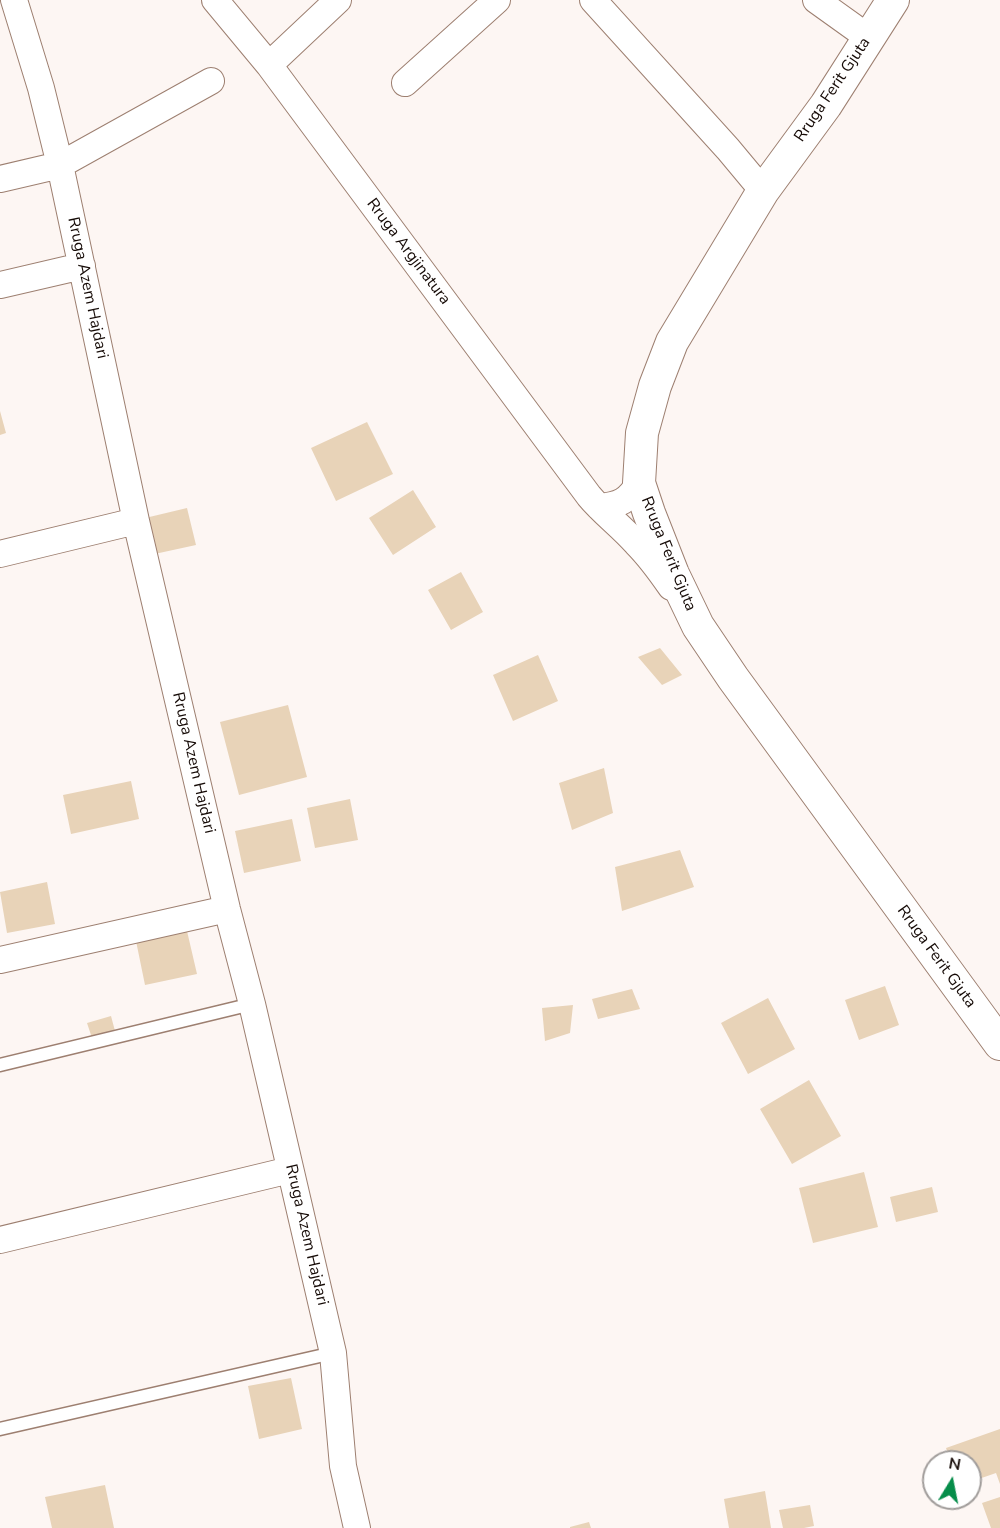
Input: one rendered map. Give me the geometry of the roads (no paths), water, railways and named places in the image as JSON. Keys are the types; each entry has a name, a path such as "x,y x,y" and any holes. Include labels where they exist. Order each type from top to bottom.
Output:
{"street":[{"name":"Rruga Azem Hajdari","path":"14,0 41,88 60,165 136,521 333,1353 343,1466 357,1528"},
{"name":"Rruga Argjinatura","path":"215,0 269,65 598,507 635,542 659,570 698,626"},
{"path":"269,65 338,0"},
{"path":"405,83 497,0"},
{"path":"593,0 763,191"},
{"path":"816,0 869,38"},
{"name":"Rruga Ferit Gjuta","path":"893,0 826,105 763,191 672,342 655,386 642,432 639,483 673,574 698,626 732,678 1000,1044"},
{"path":"0,179 60,165 211,81"},
{"path":"0,285 82,266"},
{"path":"598,507 624,501 639,483"},
{"path":"0,554 136,521"},
{"path":"0,960 227,909"},
{"path":"0,1240 290,1170"}],"lane":[{"path":"0,1065 252,1004"},
{"path":"0,1430 333,1353"}]}
